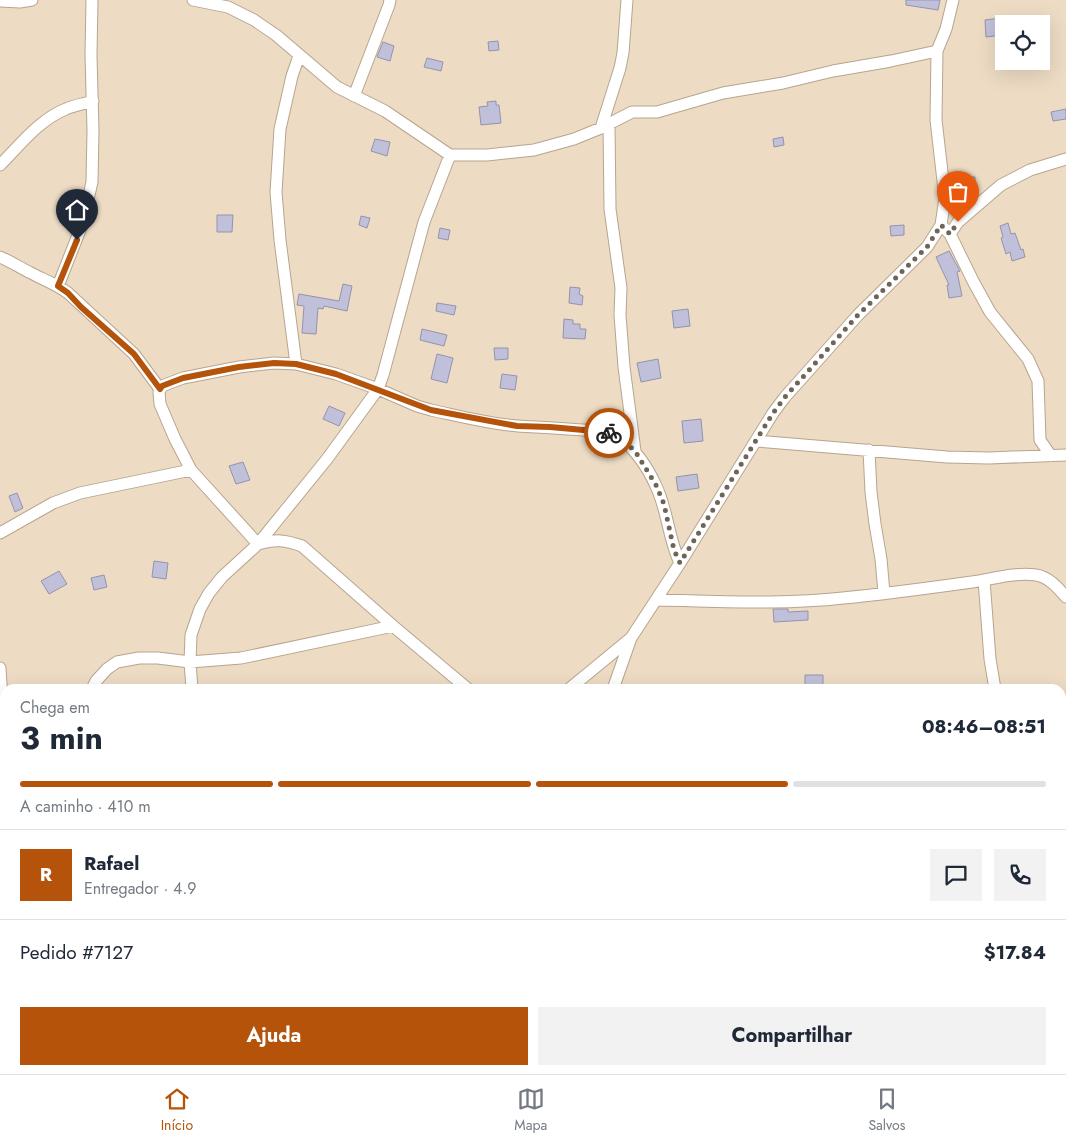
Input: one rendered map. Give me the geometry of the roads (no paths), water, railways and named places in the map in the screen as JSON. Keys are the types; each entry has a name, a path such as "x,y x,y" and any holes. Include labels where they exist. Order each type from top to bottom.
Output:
{"street":[{"path":"0,2 32,0"},
{"path":"58,286 82,225 92,182 92,0"},
{"path":"194,0 228,6 254,20 276,35 337,87 385,111 450,155 487,155 534,150 574,139 632,112 657,112 723,93 783,83 833,71 937,51"},
{"path":"354,96 390,0"},
{"path":"627,0 623,53 605,126 610,209 621,288 620,324 635,451"},
{"path":"615,684 631,638 773,413 858,315 927,247 941,225 945,198 936,120 937,51 946,29 952,0"},
{"path":"296,364 280,240 276,192 280,129 292,76 299,56"},
{"path":"0,165 36,128 53,115 66,108 93,101"},
{"path":"192,684 191,635 200,609 209,593 222,577 258,544 327,459 378,389 424,222 450,155"},
{"path":"950,234 958,222 1001,185 1030,170 1066,159"},
{"path":"941,225 950,234 990,312 1028,359 1038,381 1040,440 1051,456"},
{"path":"0,257 58,286 68,293 134,354 160,389"},
{"path":"258,544 191,470 160,404 158,396 162,386 183,378 239,367 274,363 296,364 336,374 431,410 517,426 606,432 625,442 635,451 656,485 664,504 671,541 680,563"},
{"path":"617,437 632,428"},
{"path":"1026,457 1040,440"},
{"path":"757,441 947,457 989,458 1066,455"},
{"path":"869,450 871,492 884,593"},
{"path":"0,533 53,503 80,493 191,470"},
{"path":"258,544 270,540 279,540 302,546 460,684"},
{"path":"656,600 786,602 842,599 1016,574 1045,577 1066,597"},
{"path":"984,580 990,659 994,684"},
{"path":"94,684 107,669 118,662 139,658 190,662 241,658 393,626"},
{"path":"575,684 631,638"},
{"path":"0,668 1,684"}]}
